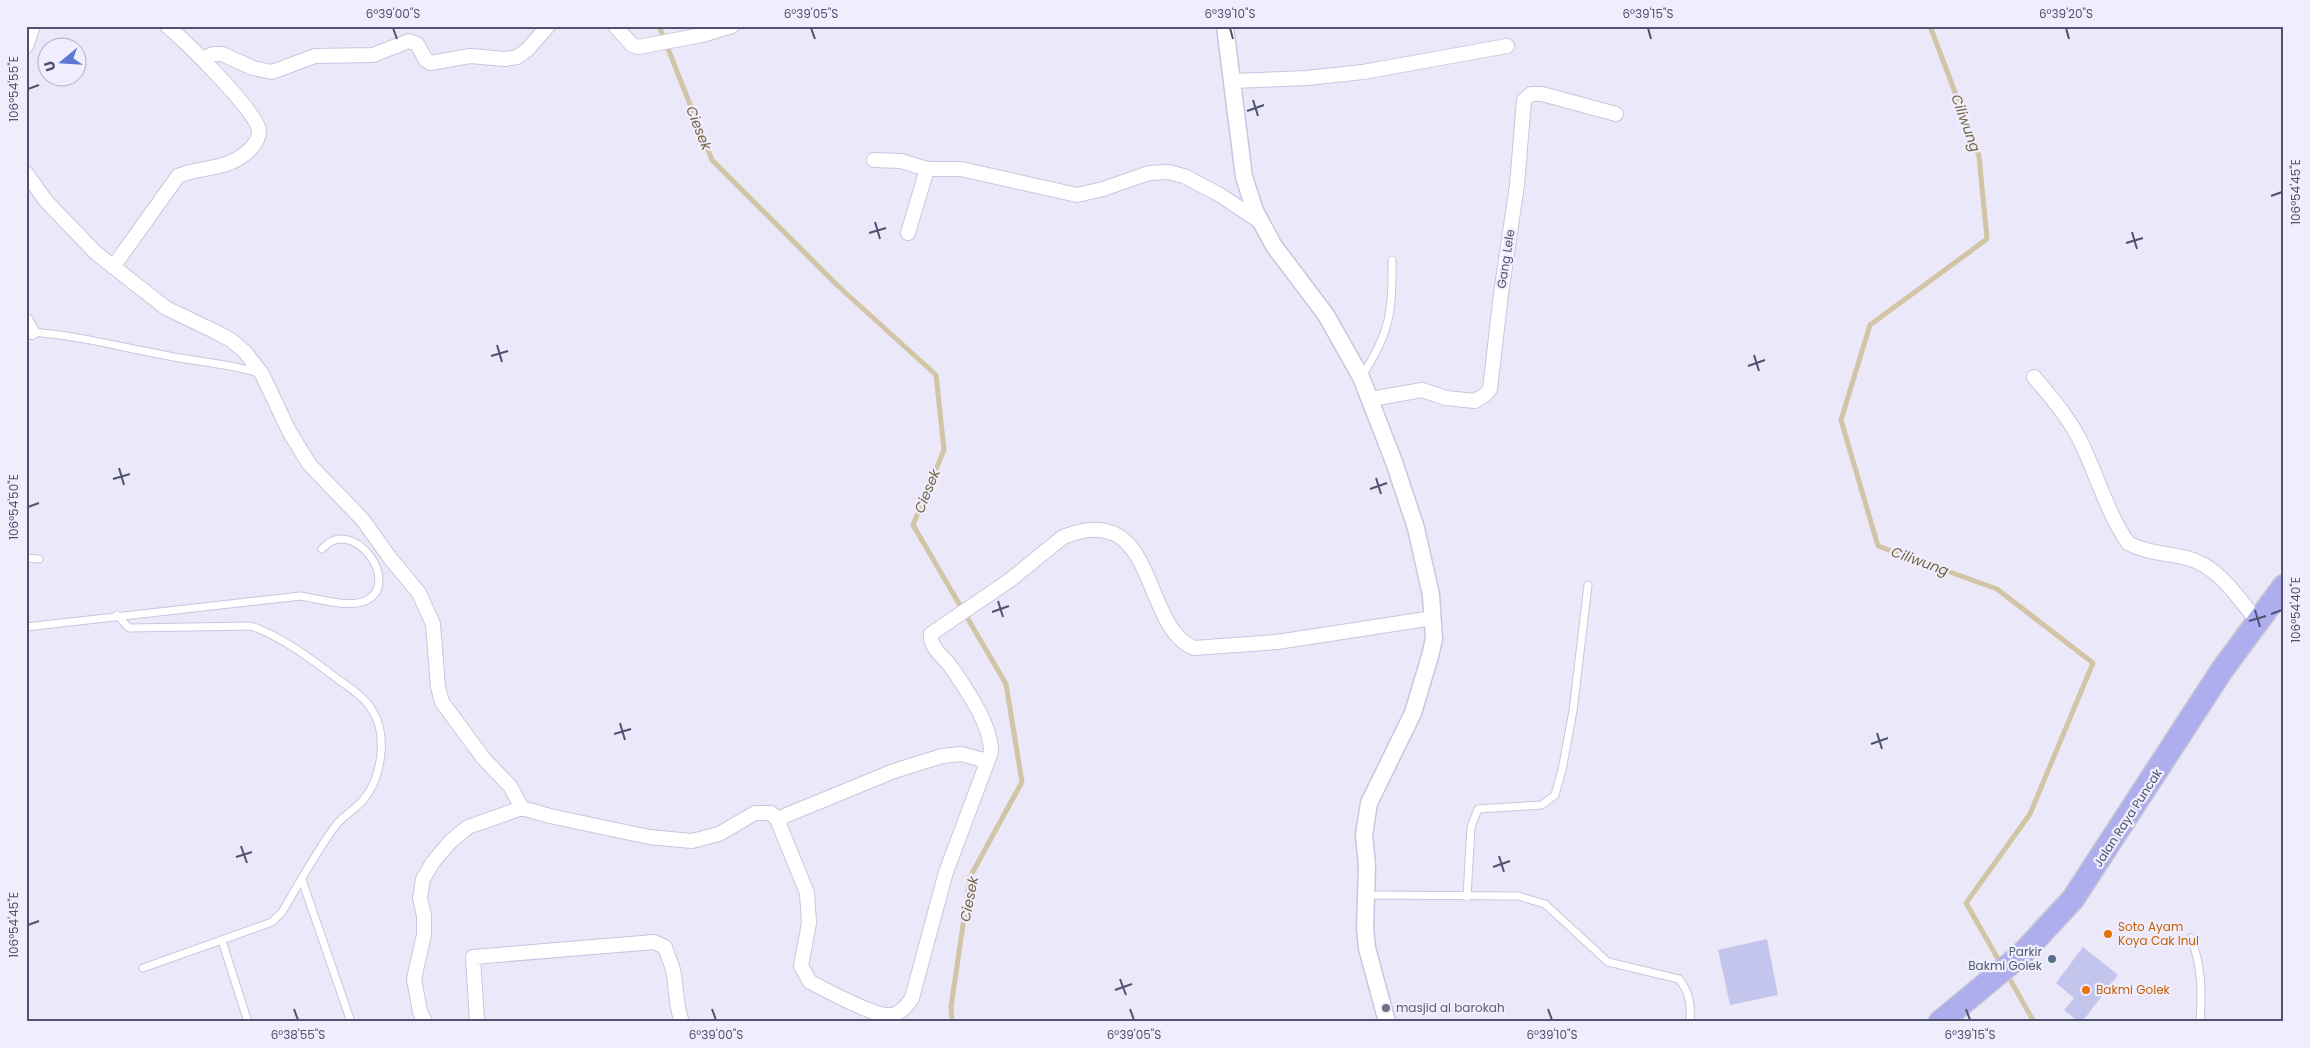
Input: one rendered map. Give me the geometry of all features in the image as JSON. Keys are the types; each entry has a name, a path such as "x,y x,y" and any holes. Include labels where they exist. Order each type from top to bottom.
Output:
{"highway":[{"name":"Jalan Raya Puncak","path":"1940,1022 2022,954 2051,924 2084,885 2222,670 2284,586"}],"street":[{"path":"26,46 33,26"},
{"path":"113,267 178,176 194,171 210,170 230,163 245,154 258,139 259,130 254,118 202,59 167,26"},
{"path":"202,59 222,54 253,68 272,72 315,56 373,55 408,41 418,44 426,60 430,63 470,56 505,60 522,55 548,26"},
{"path":"615,26 632,45 638,47 680,40 732,26"},
{"path":"1225,26 1244,177 1259,221 1274,246 1326,315 1361,377 1416,528 1426,568 1434,638 1413,713 1369,803 1364,835 1368,866 1365,928 1367,948 1387,1022"},
{"path":"1232,81 1307,78 1363,72 1507,46"},
{"name":"Gang Lele","path":"1370,399 1416,390 1461,400 1475,400 1486,395 1490,389 1493,370 1501,294 1517,184 1524,100 1531,94 1542,94 1616,114"},
{"path":"874,160 901,161 927,169 961,169 1077,195 1103,189 1149,173 1168,172 1184,176 1220,195 1259,221"},
{"path":"908,233 927,169"},
{"path":"26,173 46,201 96,253 113,267 166,308 231,340 245,352 262,374 289,431 309,464 363,520 390,558 419,593 433,624 438,687 442,702 484,759 510,786 522,808"},
{"path":"2034,377 2060,406 2069,420 2082,444 2099,488 2128,543 2160,554 2188,558 2207,567 2220,577 2258,622"},
{"path":"425,1022 420,1012 414,980 424,935 424,916 420,898 423,879 433,862 445,848 468,827 522,808 559,818 670,841 692,841 719,834 755,813 768,812 777,819 807,893 809,923 800,966 802,972 810,982 878,1014 892,1015 906,1007 912,998 946,872 990,752 990,742 975,705 950,665 933,646 931,634 1010,580 1063,537 1079,532 1096,531 1118,536 1134,550 1147,573 1175,635 1184,644 1194,648 1277,642 1433,618"},
{"path":"777,819 894,771 942,756 961,754 987,760"},
{"path":"477,1022 473,958 654,942 665,947 669,958 673,970 678,1010 682,1022"}],"lane":[{"path":"1361,377 1377,354 1388,324 1392,304 1392,260"},
{"path":"28,329 166,356 244,368 262,374"},
{"path":"26,627 117,615 301,596 339,603 365,601 375,594 380,579 377,566 365,550 351,540 339,538 328,542 322,549"},
{"path":"26,558 39,560"},
{"path":"1467,897 1471,827 1478,809 1542,805 1555,795 1562,770 1572,711 1588,585"},
{"path":"117,615 129,628 251,626 268,632 337,678 362,698 373,710 378,724 382,764 365,798 337,824 282,912 272,922 142,968"},
{"path":"302,880 351,1022"},
{"path":"1367,895 1518,896 1545,904 1608,962 1679,978 1688,993 1691,1004 1690,1022"},
{"path":"2191,938 2200,967 2202,998 2200,1022"},
{"path":"222,940 248,1022"}],"building":[{"path":"1767,939 1778,995 1730,1005 1718,950"},
{"name":"Bakmi Golek","path":"2083,947 2118,975 2082,1022 2079,1022 2064,1010 2074,998 2056,983"}],"waterway":[{"name":"Ciesek","path":"659,26 712,160 838,286 936,375 944,450 913,525 1006,684 1022,782 970,877 951,1007 952,1022"},
{"name":"Ciliwung","path":"1930,26 1979,156 1987,239 1870,325 1841,420 1878,546 1997,589 2093,663 2030,814 1966,903 2001,964"},
{"name":"Ciliwung","path":"2007,974 2034,1022"}],"place":[{"name":"Soto Ayam Koya Cak Inul","path":"2108,934"},
{"name":"Parkir Bakmi Golek","path":"2052,959"},
{"name":"Bakmi Golek","path":"2086,990"},
{"name":"masjid al barokah","path":"1386,1008"}]}
